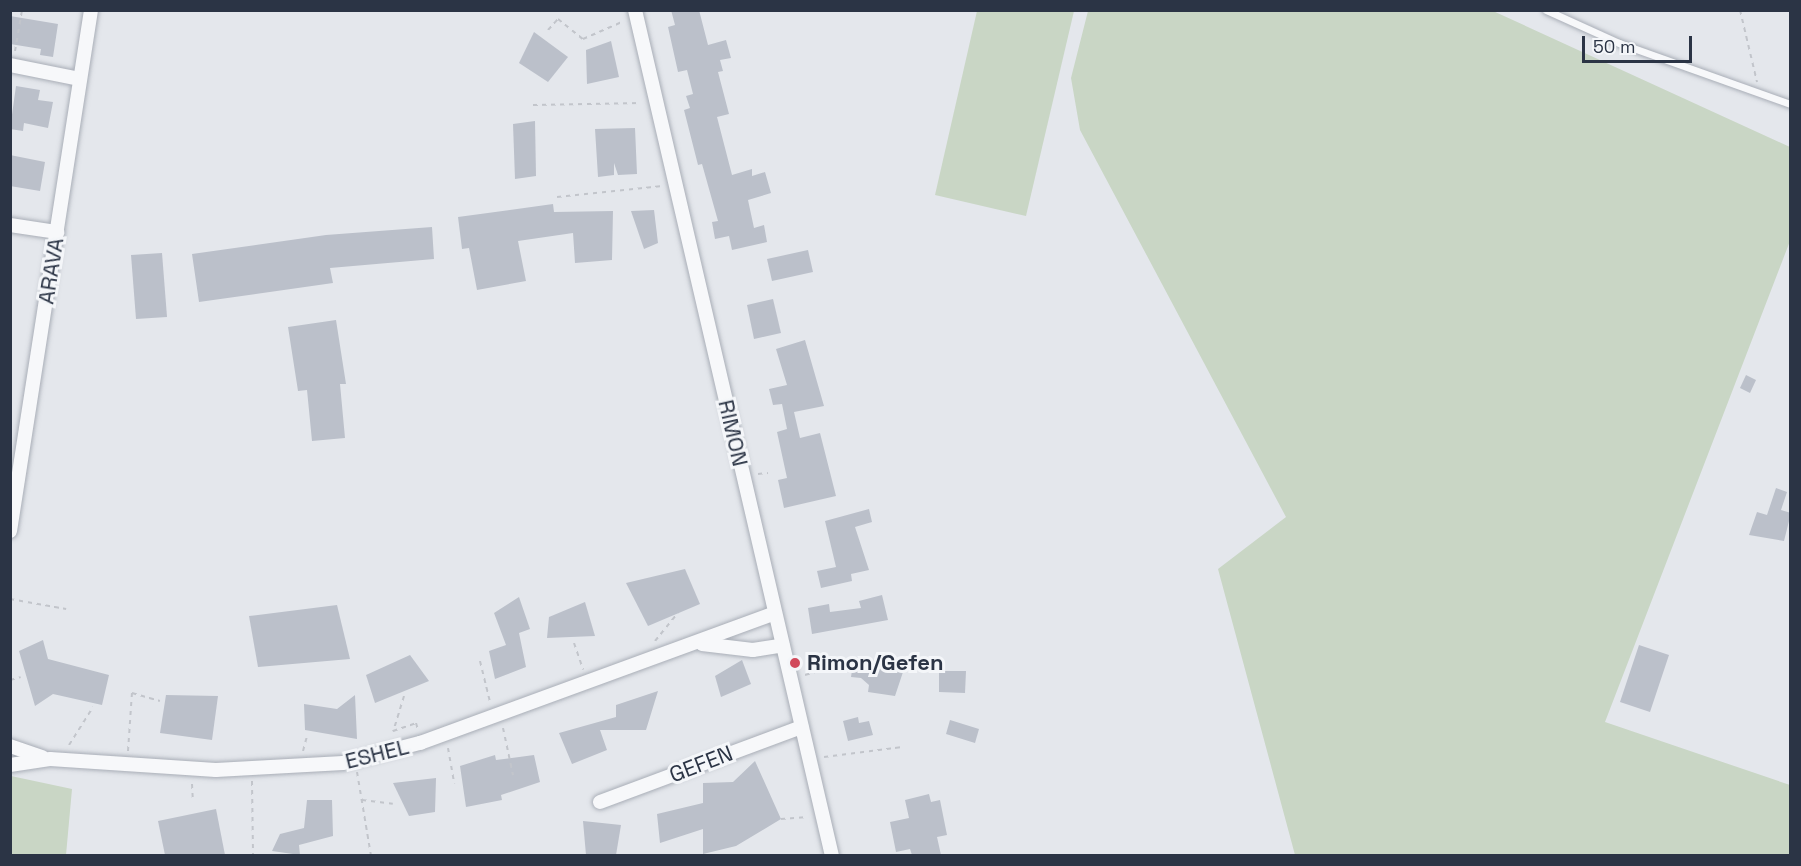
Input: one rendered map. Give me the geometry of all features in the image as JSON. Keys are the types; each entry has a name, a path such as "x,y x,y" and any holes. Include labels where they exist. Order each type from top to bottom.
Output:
{"street":[{"name":"ARAVA","path":"10,531 91,10"},
{"name":"RIMON","path":"635,13 832,855"},
{"path":"11,65 80,79"},
{"path":"10,225 57,232"},
{"name":"ESHEL","path":"10,746 55,759 190,769 251,769 354,761 446,734 688,647 775,613"},
{"name":"ESHEL","path":"688,647 705,644 753,650 783,645"},
{"name":"GEFEN","path":"600,802 802,727"},
{"name":"ESHEL","path":"10,765 55,759"}],"lane":[{"path":"1546,10 1619,43 1791,104"}],"path":[{"path":"11,65 22,10"},
{"path":"1740,10 1760,93"},
{"path":"548,30 558,19 583,39 635,13"},
{"path":"533,105 656,102"},
{"path":"557,197 675,185"},
{"path":"10,599 66,609"},
{"path":"649,647 678,613"},
{"path":"574,644 587,683"},
{"path":"480,661 513,775"},
{"path":"790,679 852,661"},
{"path":"10,680 21,677"},
{"path":"128,765 132,693 160,701"},
{"path":"404,696 393,731 416,723 420,742"},
{"path":"55,759 93,707"},
{"path":"446,734 454,783"},
{"path":"809,759 902,747"},
{"path":"354,761 371,855"},
{"path":"190,769 193,801"},
{"path":"251,769 253,855"},
{"path":"362,800 393,804"},
{"path":"781,819 823,816"}],"green space":[{"path":"977,11 1074,11 1026,216 935,195"},
{"path":"1088,11 1493,11 1790,147 1790,241 1605,722 1790,785 1790,855 1295,855 1218,569 1286,517 1080,130 1071,78"},
{"path":"11,776 72,789 66,855 11,855"}],"building":[{"path":"671,10 699,10 708,45 726,40 731,58 720,60 723,71 718,72 729,114 717,117 732,175 752,169 752,176 765,172 771,193 748,200 754,228 764,225 767,242 732,250 729,236 715,239 712,222 718,221 702,164 698,165 684,110 690,108 686,96 693,94 687,70 678,72 668,27 675,25"},
{"path":"10,16 58,24 53,57 40,55 41,49 10,44"},
{"path":"534,32 568,57 548,82 519,63"},
{"path":"611,41 619,77 587,84 586,50"},
{"path":"16,86 40,90 38,100 53,102 48,128 24,123 23,131 10,129"},
{"path":"535,121 536,176 515,179 513,124"},
{"path":"635,128 637,174 618,175 614,163 614,175 598,177 595,129"},
{"path":"10,155 45,162 40,191 10,186"},
{"path":"553,204 554,212 613,211 612,260 575,263 573,233 518,241 526,281 477,290 469,248 462,249 458,217"},
{"path":"654,210 658,243 644,249 631,211"},
{"path":"432,227 434,259 330,268 333,283 199,302 192,254 326,235"},
{"path":"808,250 813,272 772,281 767,259"},
{"path":"162,253 167,317 136,319 131,255"},
{"path":"773,299 781,333 754,339 747,305"},
{"path":"336,320 346,384 340,384 345,438 312,441 307,390 298,391 288,327"},
{"path":"805,340 824,406 794,412 800,438 820,433 836,496 784,508 778,480 787,478 777,432 787,429 782,404 773,405 769,389 787,385 776,349"},
{"path":"1746,375 1756,380 1750,393 1740,388"},
{"path":"1776,488 1787,492 1781,510 1791,513 1784,541 1749,535 1757,512 1767,515"},
{"path":"869,509 872,522 855,527 869,570 851,574 852,581 821,588 817,571 836,567 825,521"},
{"path":"685,569 700,604 648,626 626,583"},
{"path":"882,595 888,620 812,634 808,608 829,604 830,612 861,608 859,601"},
{"path":"519,597 530,629 519,633 526,667 495,679 489,651 506,645 494,613"},
{"path":"585,602 595,636 547,638 549,617"},
{"path":"337,605 350,659 258,667 249,616"},
{"path":"43,640 48,659 109,675 102,705 53,694 35,706 19,651"},
{"path":"1639,645 1669,655 1650,712 1620,702"},
{"path":"410,655 429,681 375,703 366,675"},
{"path":"854,657 889,662 888,670 903,672 895,696 868,692 869,685 861,678 851,677"},
{"path":"742,660 751,684 721,697 715,676"},
{"path":"939,671 966,671 965,693 939,692"},
{"path":"658,691 646,730 600,730 607,750 572,764 559,733 616,717 616,705"},
{"path":"166,695 218,696 212,740 160,733"},
{"path":"355,695 357,739 305,730 304,704 337,709"},
{"path":"858,717 859,723 869,721 873,735 848,741 843,721"},
{"path":"950,720 979,729 975,743 946,734"},
{"path":"495,755 496,760 534,755 540,782 501,795 502,800 466,807 460,766"},
{"path":"755,761 781,819 736,846 703,854 703,829 660,843 657,814 703,803 703,783 733,782"},
{"path":"436,778 435,812 409,816 393,783"},
{"path":"929,794 931,802 940,800 947,835 937,837 941,855 912,855 910,849 896,852 890,822 909,818 905,800"},
{"path":"307,800 332,800 333,836 299,845 300,855 272,851 280,834 304,828"},
{"path":"216,809 225,855 165,855 158,821"},
{"path":"583,821 621,825 616,855 586,855"}],"place":[{"name":"Rimon/Gefen","path":"795,663"}]}
